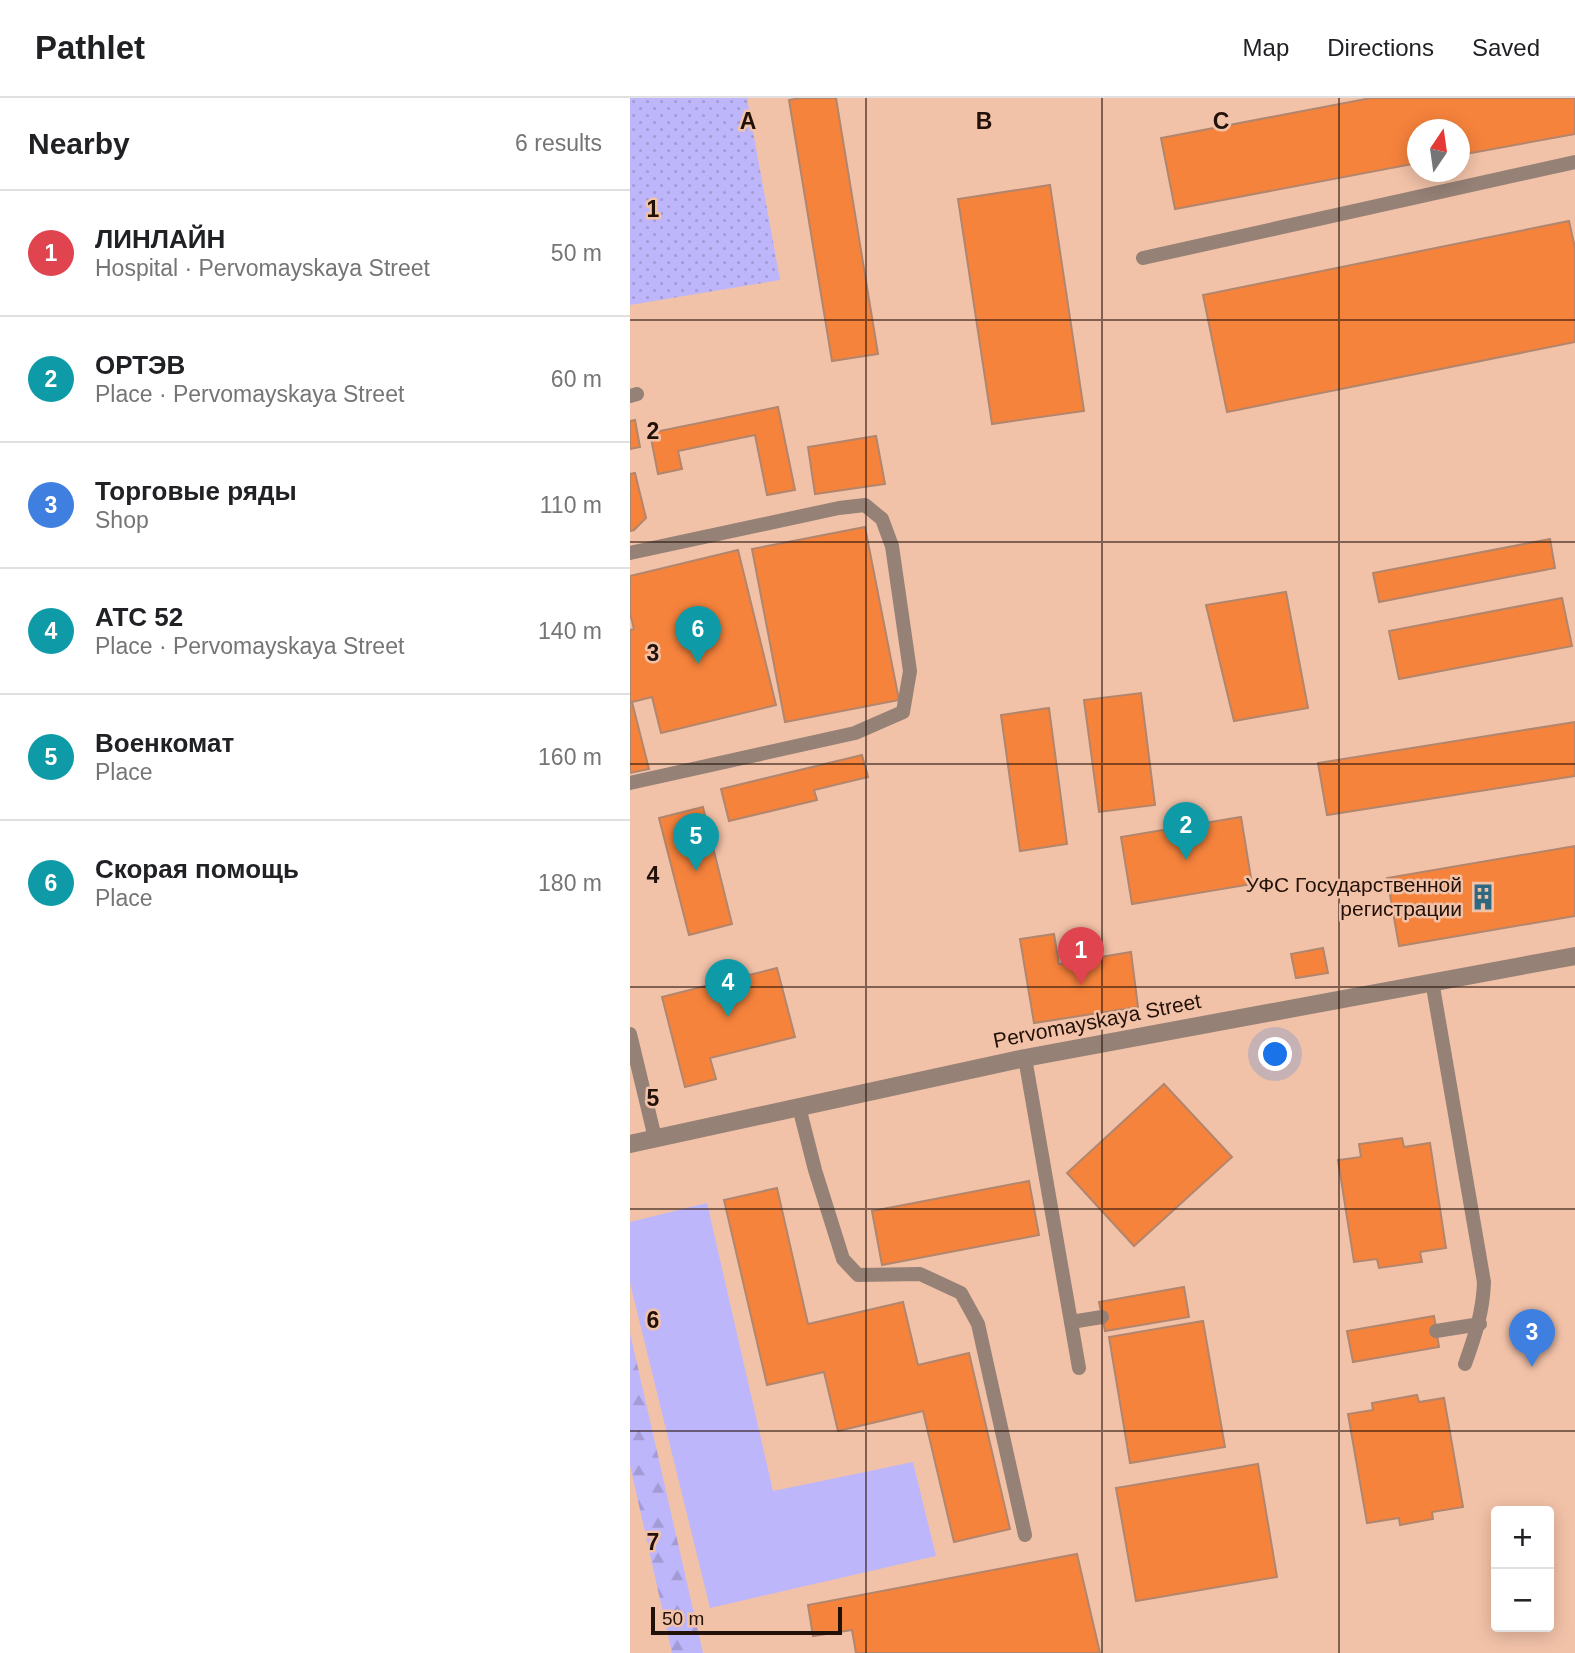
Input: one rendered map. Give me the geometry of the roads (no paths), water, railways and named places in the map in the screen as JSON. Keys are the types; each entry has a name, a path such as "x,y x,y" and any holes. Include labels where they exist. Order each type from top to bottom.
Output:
{"street":[{"name":"Pervomayskaya Street","path":"630,1144 1025,1058 1575,956"}],"lane":[{"path":"1143,258 1575,162"},
{"path":"630,553 839,508 865,506 882,519 892,546 910,671 903,712 855,733 630,783"},
{"path":"1432,981 1484,1282 1480,1324 1465,1364"},
{"path":"630,1034 655,1138"},
{"path":"1025,1058 1079,1368"},
{"path":"799,1107 815,1170 843,1259 859,1275 920,1274 961,1293 978,1324 1025,1535"},
{"path":"1071,1322 1102,1317"},
{"path":"1436,1331 1480,1324"}],"place":[{"name":"Скорая помощь","path":"698,664"},
{"name":"ОРТЭВ","path":"1186,860"},
{"name":"Военкомат","path":"696,871"},
{"name":"УФС Государственной регистрации","path":"1483,897"},
{"name":"ЛИНЛАЙН","path":"1081,985"},
{"name":"АТС 52","path":"728,1017"},
{"name":"Торговые ряды","path":"1532,1367"}]}
